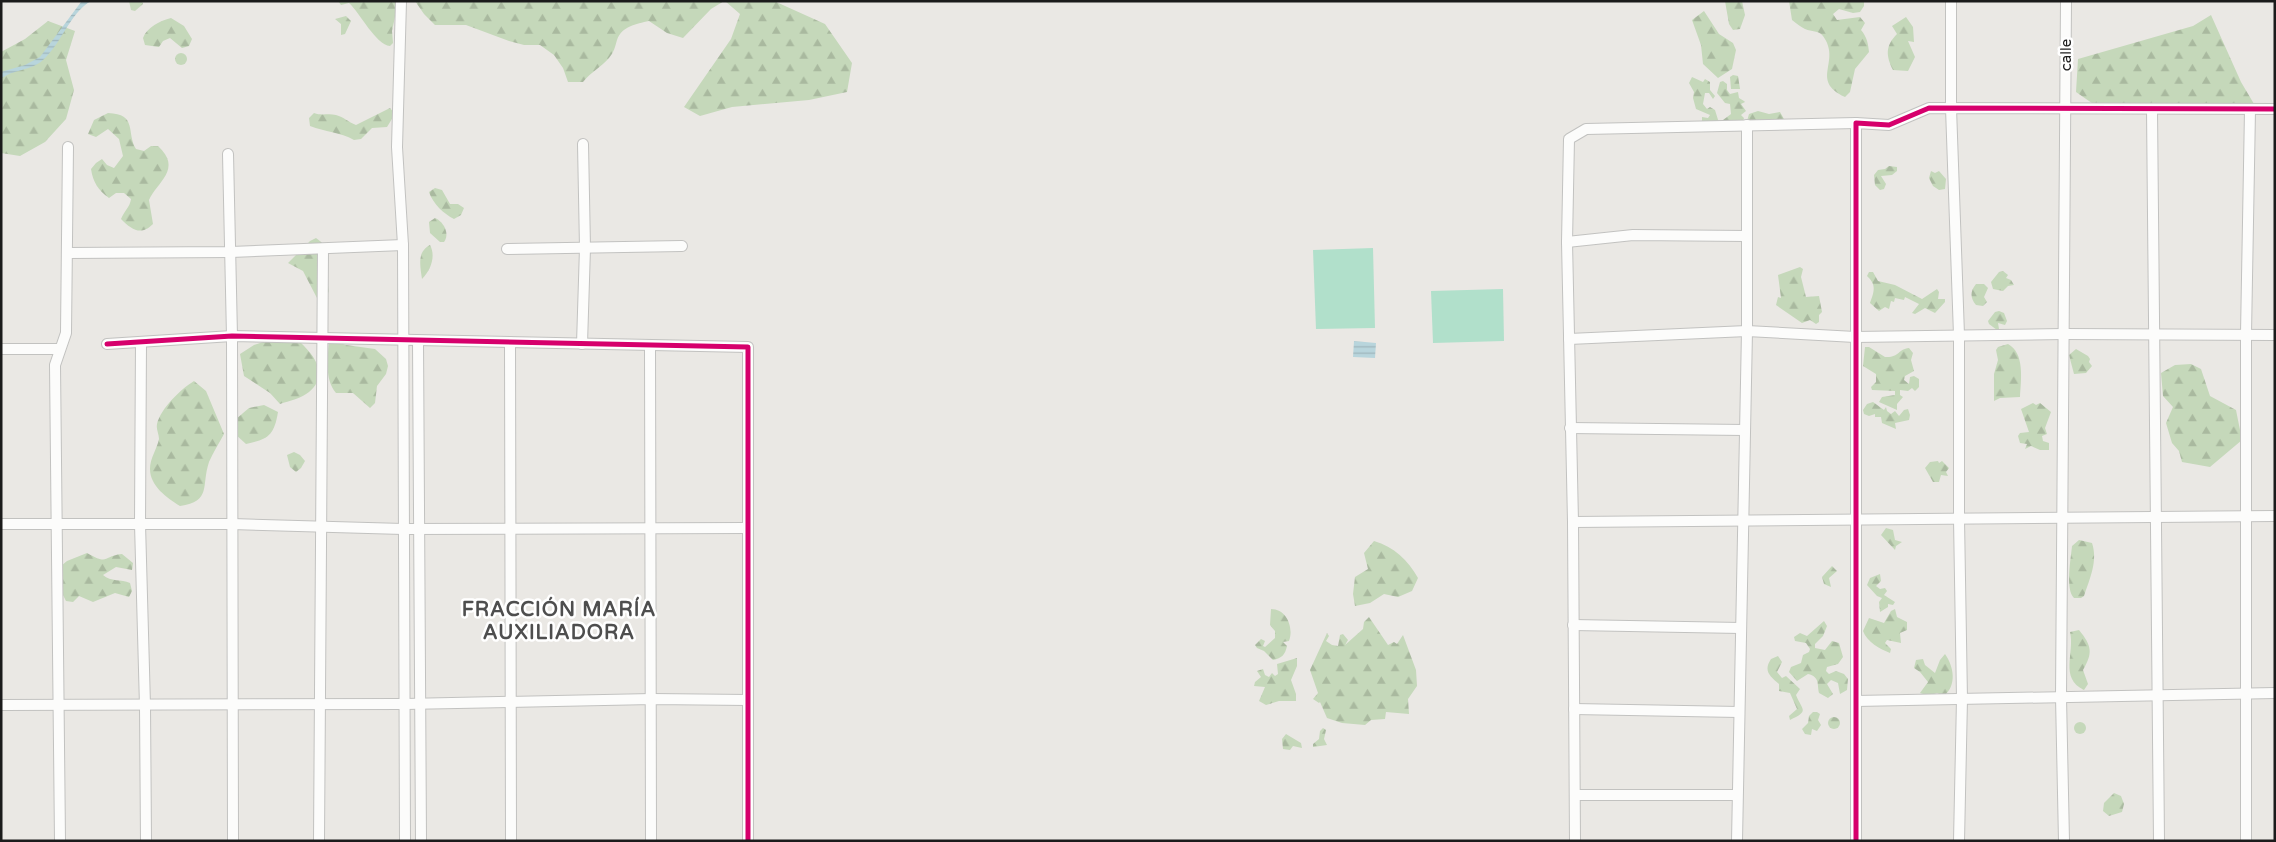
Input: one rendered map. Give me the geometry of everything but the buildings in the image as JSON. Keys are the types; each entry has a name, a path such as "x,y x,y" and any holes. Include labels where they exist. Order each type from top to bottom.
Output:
{"street":[{"path":"401,1 397,147 403,245 405,841"},
{"path":"1951,1 1951,108 1959,335 1959,519 1962,699 1959,841"},
{"name":"calle","path":"2064,841 2061,697 2066,1"},
{"path":"1575,841 1573,522 1567,242 1569,139 1586,129 1856,123 1889,125 1929,108 2275,109"},
{"path":"2152,110 2159,841"},
{"path":"2246,841 2246,334 2250,110"},
{"path":"1856,123 1856,841"},
{"path":"1736,841 1747,331 1747,125"},
{"path":"582,344 585,248 583,144"},
{"path":"60,841 55,365 66,332 68,147"},
{"path":"228,154 232,336 233,841"},
{"path":"1567,242 1633,235 1747,236"},
{"path":"67,253 323,250 403,245"},
{"path":"507,249 682,246"},
{"path":"319,841 323,250"},
{"path":"1569,339 1747,331 1855,337 2064,334 2275,335"},
{"path":"107,344 232,336 748,347 748,841"},
{"path":"418,341 421,841"},
{"path":"141,342 140,524 145,706 146,841"},
{"path":"510,342 511,841"},
{"path":"650,346 651,841"},
{"path":"1,349 60,350"},
{"path":"1570,428 1745,430"},
{"path":"1573,522 2275,516"},
{"path":"1,524 232,524 510,530 748,528"},
{"path":"1573,625 1741,628"},
{"path":"1856,701 2275,692"},
{"path":"1,705 145,706 420,704 652,699 748,700"},
{"path":"1574,709 1739,712"},
{"path":"1575,795 1737,795"}],"green space":[{"path":"129,1 142,1 143,4 135,11 131,10"},
{"path":"338,1 395,1 396,12 392,31 393,43 390,46 379,40 349,3 341,5"},
{"path":"415,1 724,1 711,9 683,38 667,33 649,21 630,26 619,35 613,52 603,64 583,82 568,82 563,68 554,55 540,45 524,45 509,41 466,25 435,25"},
{"path":"725,1 774,1 825,24 852,63 847,92 809,100 732,107 700,116 684,107 731,39 740,14"},
{"path":"1725,1 1742,1 1745,15 1740,29 1733,30 1729,24"},
{"path":"1789,1 1864,1 1864,6 1860,12 1853,13 1839,9 1833,14 1837,20 1860,17 1865,23 1861,30 1867,40 1869,52 1855,69 1850,92 1845,97 1834,91 1829,84 1827,77 1828,45 1823,36 1817,32 1805,29 1792,20"},
{"path":"1704,11 1719,34 1733,43 1736,50 1732,69 1718,78 1703,64 1701,45 1692,20"},
{"path":"2211,15 2241,82 2257,109 2099,108 2076,92 2078,59 2193,26"},
{"path":"346,16 351,21 345,34 341,35 341,24 335,19"},
{"path":"1906,17 1913,27 1914,42 1908,41 1915,57 1908,71 1893,70 1888,51 1890,43 1897,34 1892,26"},
{"path":"171,18 184,26 192,39 189,46 182,48 170,38 163,41 159,47 145,45 143,38 145,34 158,23"},
{"path":"48,21 75,31 66,60 74,90 66,119 45,142 20,156 1,153 1,52 25,39"},
{"path":"179,53 183,53 187,59 183,65 179,65 175,61 175,57"},
{"path":"1733,75 1738,76 1740,89 1731,89 1730,77"},
{"path":"1692,77 1703,82 1705,79 1710,82 1710,90 1715,96 1713,99 1709,93 1705,93 1703,104 1707,109 1710,107 1715,110 1719,123 1702,122 1702,117 1708,118 1710,115 1696,109 1693,98 1694,92 1689,83"},
{"path":"1723,81 1727,84 1727,90 1730,94 1738,92 1739,98 1745,102 1741,104 1746,111 1741,115 1744,118 1743,121 1724,122 1723,120 1731,114 1730,104 1725,103 1717,93 1720,82"},
{"path":"390,108 395,114 387,127 372,128 361,139 354,140 310,126 309,118 314,113 336,115 356,125"},
{"path":"1758,111 1769,114 1780,112 1784,119 1747,121 1749,114"},
{"path":"108,113 124,117 130,125 136,149 144,151 151,146 158,146 165,154 168,162 166,175 149,200 153,224 141,231 133,229 121,219 131,199 124,193 116,193 109,198 99,189 93,178 91,169 96,163 102,159 107,165 114,168 123,156 119,139 108,129 96,137 88,134 94,120"},
{"path":"1889,166 1897,167 1897,171 1892,175 1881,176 1886,184 1884,189 1880,190 1875,185 1874,175 1878,170"},
{"path":"1931,171 1935,173 1939,171 1946,179 1945,189 1939,190 1933,186 1929,178"},
{"path":"435,188 442,190 450,204 458,204 464,208 461,215 454,219 439,208 429,192"},
{"path":"435,218 445,228 446,239 444,242 440,242 430,233 429,222"},
{"path":"316,238 328,252 325,269 329,291 326,298 318,300 303,271 288,263 310,241"},
{"path":"430,245 433,254 432,263 422,279 421,255"},
{"path":"1373,248 1375,328 1316,329 1313,250"},
{"path":"1800,267 1803,269 1801,277 1806,297 1819,296 1822,312 1819,315 1819,322 1816,324 1810,320 1802,323 1776,305 1778,297 1781,298 1778,275"},
{"path":"2003,271 2008,275 2006,278 2011,280 2014,285 2008,286 2003,291 1993,289 1991,282 1999,272"},
{"path":"1869,272 1873,272 1878,281 1895,285 1922,299 1937,289 1939,292 1938,299 1945,299 1945,302 1935,313 1925,308 1915,314 1912,313 1919,304 1905,297 1904,300 1895,298 1894,302 1891,301 1889,309 1885,307 1879,311 1870,303 1874,289 1872,282 1867,276"},
{"path":"1976,284 1984,284 1988,288 1984,297 1987,302 1983,306 1976,305 1971,294"},
{"path":"1503,289 1504,341 1433,343 1431,291"},
{"path":"1995,312 2004,313 2007,321 2005,325 1998,323 1999,329 1997,330 1988,321"},
{"path":"329,339 346,345 375,349 386,359 388,366 386,374 377,386 375,403 370,408 353,393 336,393 332,387 328,374"},
{"path":"269,340 300,342 311,353 319,372 315,386 309,392 280,404 270,393 244,376 240,354 254,345"},
{"path":"2008,344 2013,348 2020,360 2020,397 2000,398 1994,401 1994,374 1998,360 1996,350 1998,347"},
{"path":"1865,347 1869,347 1885,357 1896,355 1909,348 1913,353 1911,360 1914,371 1905,376 1904,380 1909,384 1910,377 1914,376 1919,379 1919,387 1915,391 1912,388 1908,391 1900,390 1900,395 1903,397 1897,404 1897,410 1879,402 1882,397 1895,395 1895,391 1872,390 1871,387 1876,382 1876,374 1863,366"},
{"path":"2076,349 2090,359 2089,362 2092,366 2086,373 2074,374 2069,355"},
{"path":"2191,364 2201,369 2210,396 2236,410 2242,440 2210,467 2182,462 2179,451 2172,443 2166,423 2173,407 2163,396 2161,373 2175,365"},
{"path":"194,381 206,391 224,434 209,462 204,491 201,496 190,504 180,506 156,486 151,475 150,465 159,439 157,426 159,418 172,400"},
{"path":"1873,402 1884,410 1886,407 1887,411 1891,414 1895,411 1899,416 1904,410 1908,409 1909,420 1895,423 1896,429 1882,423 1881,417 1875,417 1875,414 1869,416 1864,414 1863,410 1867,404"},
{"path":"2033,403 2036,405 2040,403 2051,412 2045,428 2047,434 2042,436 2043,441 2049,443 2049,450 2040,450 2031,446 2025,449 2027,444 2020,443 2018,436 2020,433 2029,432 2021,409"},
{"path":"264,405 278,412 272,431 265,438 246,444 235,434 236,419 249,408"},
{"path":"294,452 305,461 296,472 290,467 287,455"},
{"path":"1938,461 1939,463 1942,461 1949,468 1946,472 1948,476 1941,475 1939,482 1933,482 1925,468 1930,462"},
{"path":"1886,528 1893,530 1895,540 1902,542 1896,546 1895,550 1881,535"},
{"path":"2079,540 2092,543 2094,563 2084,596 2074,598 2071,594 2069,581 2070,565 2072,546"},
{"path":"1374,541 1400,555 1410,565 1418,578 1412,591 1398,597 1384,594 1370,603 1355,606 1353,594 1355,577 1368,569 1364,553"},
{"path":"87,553 103,560 122,554 133,563 132,570 116,567 103,575 109,579 130,583 132,591 129,597 115,593 93,602 79,596 73,602 66,601 59,587 61,566 67,561"},
{"path":"1832,566 1837,571 1829,578 1831,587 1824,584 1822,577"},
{"path":"1880,574 1881,581 1876,586 1880,589 1885,588 1887,591 1884,595 1895,602 1893,605 1888,604 1888,607 1880,612 1879,602 1882,598 1877,596 1867,585 1870,578"},
{"path":"1271,609 1281,612 1285,616 1291,631 1289,641 1283,642 1287,646 1284,654 1273,660 1255,645 1261,639 1265,641 1263,646 1265,647 1275,638 1275,631 1270,625"},
{"path":"1895,609 1897,617 1907,622 1907,630 1900,633 1901,643 1887,640 1885,643 1891,649 1890,653 1871,642 1863,631 1869,618 1884,623 1891,611"},
{"path":"1369,617 1388,645 1394,642 1397,644 1403,635 1416,670 1417,686 1408,699 1409,714 1386,712 1385,719 1371,720 1365,725 1342,723 1327,718 1320,702 1313,699 1318,693 1310,670 1327,633 1329,636 1326,641 1338,646 1340,635 1343,634 1348,640 1345,645 1363,629 1364,622"},
{"path":"1824,621 1827,626 1823,636 1815,644 1815,648 1825,650 1832,641 1839,643 1843,657 1838,664 1827,667 1826,671 1829,674 1836,671 1844,674 1848,679 1847,690 1840,694 1838,683 1831,680 1827,684 1833,694 1828,698 1819,693 1817,681 1812,675 1808,674 1797,681 1789,672 1791,667 1801,663 1803,655 1809,652 1810,649 1806,643 1795,641 1794,637 1800,633 1807,636"},
{"path":"2079,630 2087,641 2090,650 2083,670 2088,684 2084,690 2076,685 2070,672 2070,632"},
{"path":"1945,654 1953,676 1948,692 1944,696 1937,693 1929,696 1920,693 1928,682 1914,668 1916,660 1923,659 1925,665 1935,673 1940,660"},
{"path":"1778,656 1782,662 1777,672 1782,678 1786,676 1800,689 1796,695 1803,710 1790,720 1789,716 1797,709 1790,693 1779,691 1779,684 1770,676 1768,670 1771,659"},
{"path":"1297,658 1297,666 1291,680 1296,694 1296,701 1279,701 1266,705 1259,701 1265,687 1254,686 1255,682 1261,677 1257,671 1263,669 1265,675 1269,677 1272,673 1275,676 1278,674 1277,664"},
{"path":"1813,712 1820,714 1818,720 1821,725 1817,731 1812,729 1811,735 1805,734 1802,729 1808,723 1809,716"},
{"path":"1832,717 1836,717 1840,723 1836,729 1832,729 1828,725 1828,721"},
{"path":"2080,722 2086,728 2080,734 2074,728"},
{"path":"1323,728 1326,730 1324,739 1327,745 1313,747 1313,744 1319,739 1320,731"},
{"path":"1286,734 1301,743 1302,748 1293,746 1290,750 1283,749 1282,739"},
{"path":"2114,793 2121,796 2124,804 2122,812 2109,816 2103,811 2104,803"}],"water":[{"path":"91,1 77,13 50,53 43,60 38,64 11,73 1,79 1,72 25,65 40,57 81,2"},
{"path":"1354,341 1376,343 1375,358 1353,357"}],"cycle path":[{"path":"1856,841 1856,123 1889,125 1929,108 2275,109"},
{"path":"107,344 232,336 748,347 748,841"}],"district":[{"name":"FRACCIÓN MARÍA AUXILIADORA","path":"559,622"}]}
